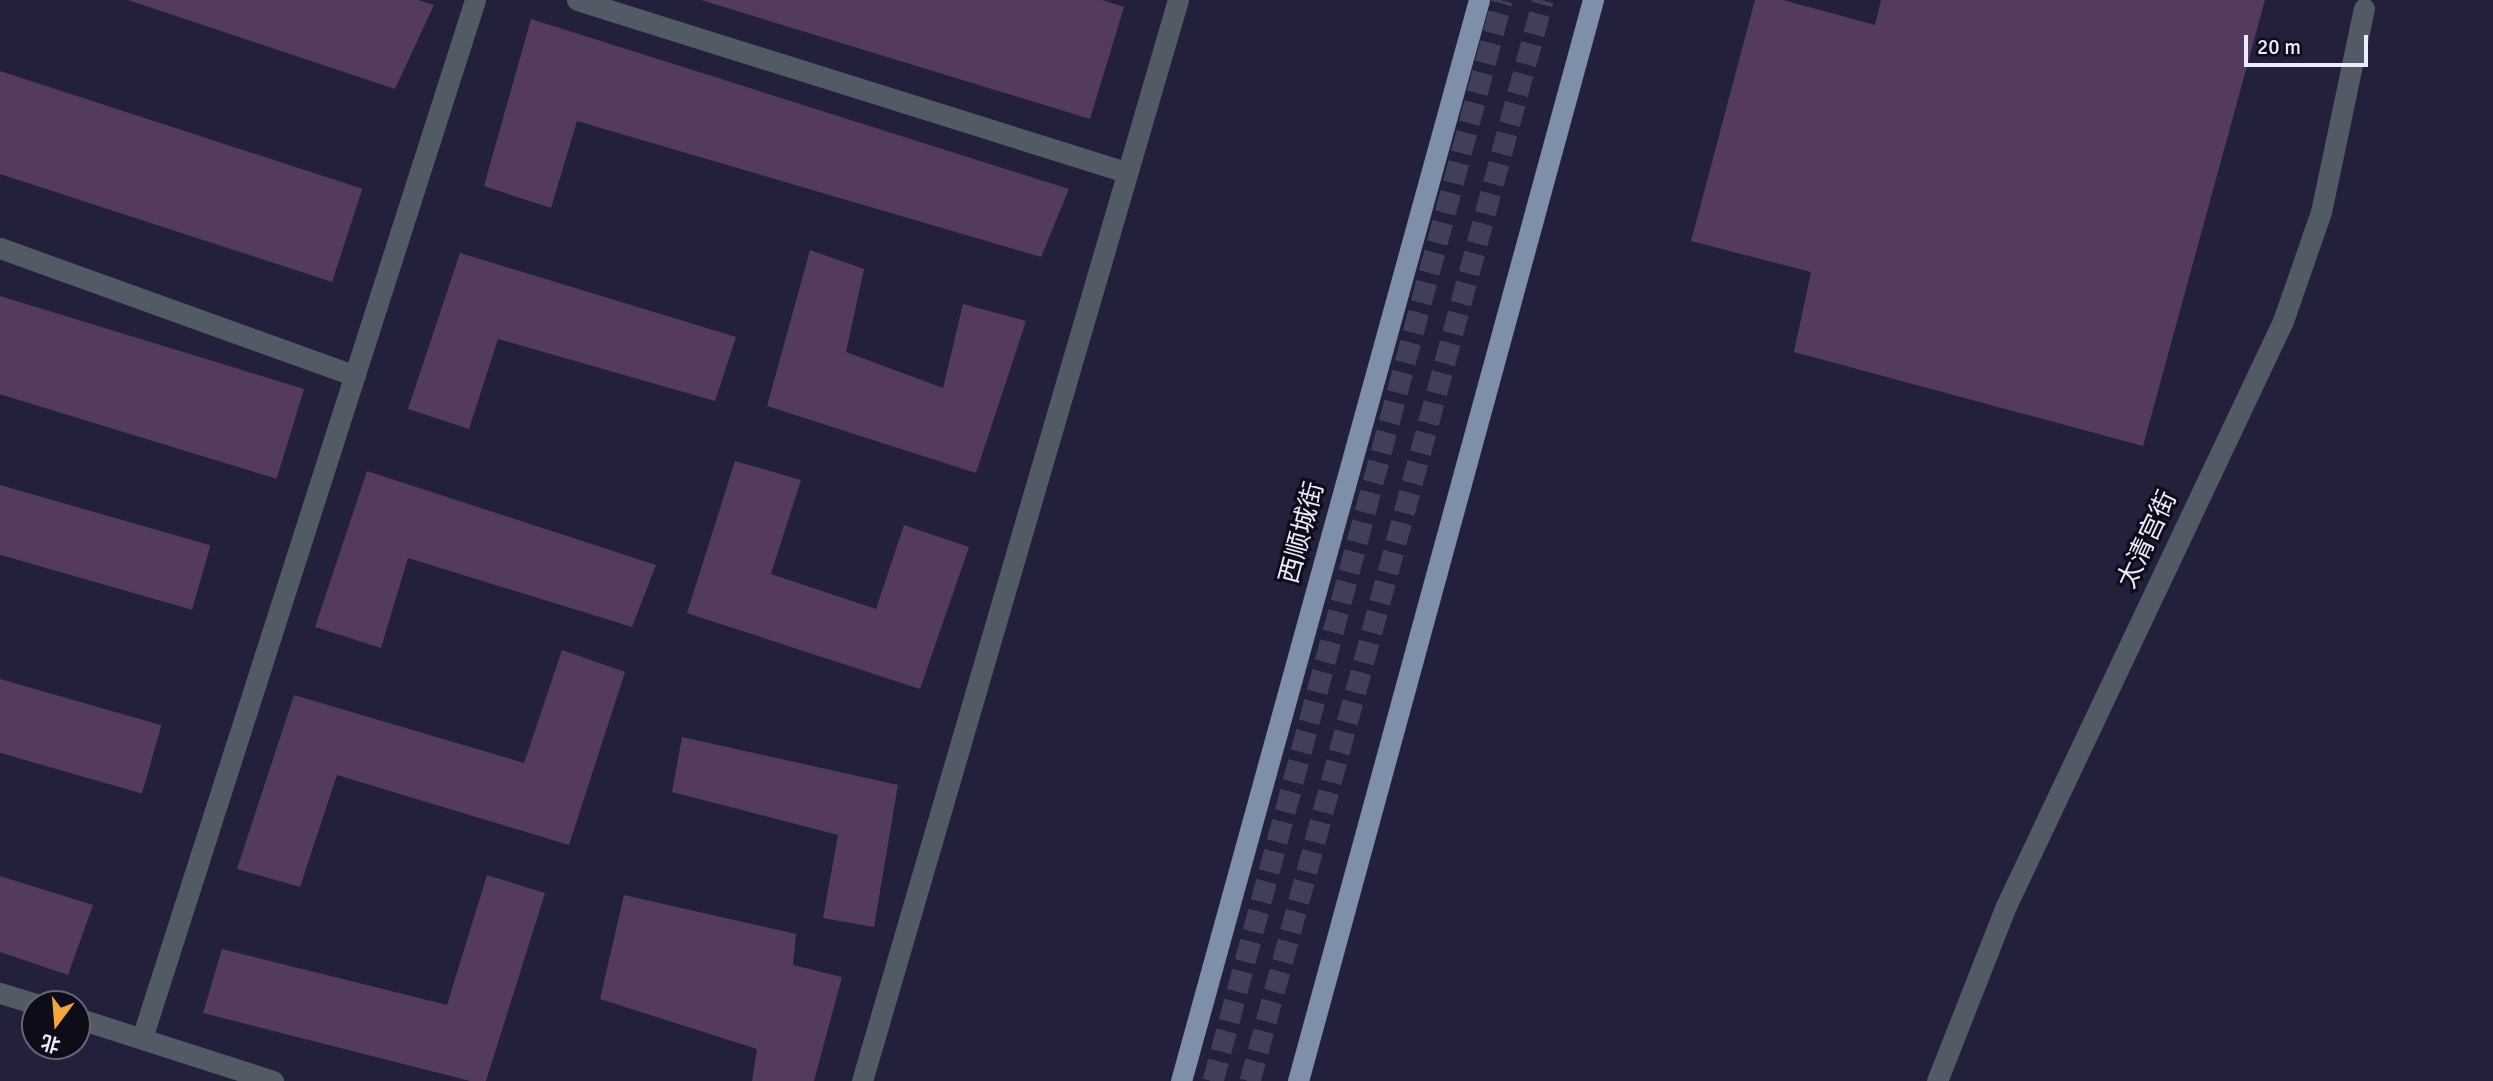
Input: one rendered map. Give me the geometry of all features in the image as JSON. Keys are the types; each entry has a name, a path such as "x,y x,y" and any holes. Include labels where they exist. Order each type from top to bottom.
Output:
{"main road":[{"name":"西顺城街","path":"1181,1081 1479,0"},
{"path":"1298,1081 1593,0"}],"street":[{"path":"142,1038 475,0"},
{"path":"577,0 1126,172"},
{"path":"862,1081 1178,0"},
{"name":"太清宫街","path":"1937,1081 2006,906 2283,321 2321,212 2364,8"},
{"path":"0,248 355,376"},
{"path":"0,993 21,1000"},
{"path":"91,1022 273,1081"}],"building":[{"path":"128,0 418,0 434,5 395,89"},
{"path":"701,0 1102,0 1124,7 1090,119"},
{"path":"1755,0 1783,0 1875,25 1881,0 2265,0 2143,446 1794,352 1811,272 1691,241"},
{"path":"531,19 1069,189 1041,257 577,121 551,208 484,186"},
{"path":"0,71 362,189 332,282 0,174"},
{"path":"810,250 864,269 846,352 943,388 963,304 1026,321 976,473 767,406"},
{"path":"460,253 736,337 715,401 498,339 469,429 408,409"},
{"path":"0,296 304,389 277,479 0,394"},
{"path":"735,461 801,480 771,574 876,609 904,525 969,547 920,689 687,613"},
{"path":"367,471 656,565 632,627 408,558 381,648 315,627"},
{"path":"0,485 211,545 192,610 0,555"},
{"path":"562,650 625,672 569,845 337,775 300,887 237,869 294,695 524,763"},
{"path":"0,679 161,725 142,794 0,753"},
{"path":"682,737 898,785 874,927 823,918 838,835 672,792"},
{"path":"487,875 545,893 486,1081 470,1081 203,1013 222,949 447,1005"},
{"path":"0,876 93,905 68,975 0,952"},
{"path":"624,895 796,934 793,965 842,977 814,1081 752,1081 757,1049 600,999"}],"tunnel":[{"path":"1213,1081 1502,0"},
{"path":"1250,1081 1543,0"}]}
